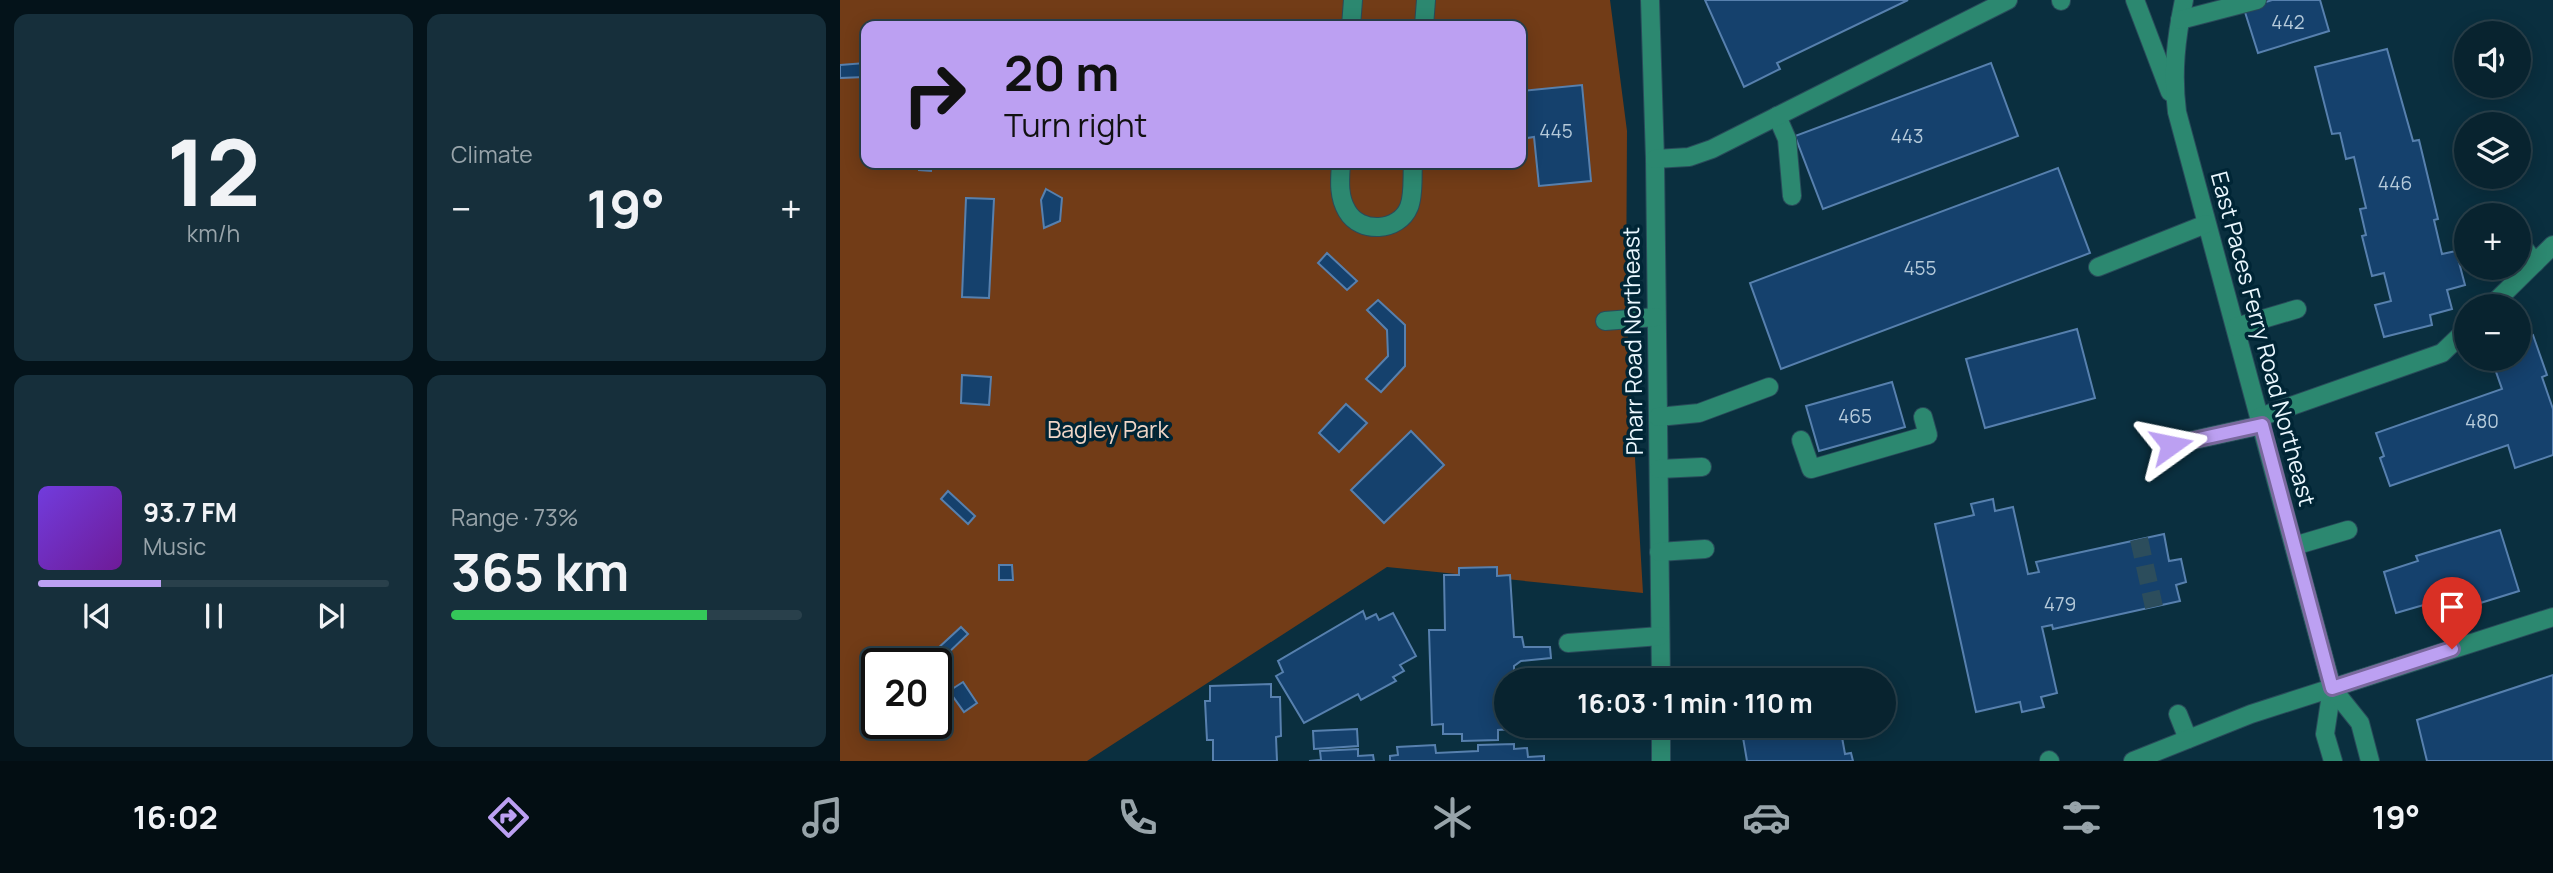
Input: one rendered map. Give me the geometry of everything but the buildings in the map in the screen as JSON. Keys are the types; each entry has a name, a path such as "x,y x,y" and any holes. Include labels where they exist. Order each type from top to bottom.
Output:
{"street":[{"path":"1351,21 1353,0"},
{"path":"1424,21 1426,0"},
{"name":"Pharr Road Northeast","path":"1650,0 1656,159 1661,668"},
{"path":"1656,159 1689,157 1712,149 2008,0"},
{"path":"2135,0 2177,112"},
{"name":"East Paces Ferry Road Northeast","path":"2184,0 2173,83 2177,112 2332,688 2325,734 2333,761"},
{"path":"2180,20 2257,0"},
{"path":"1777,116 1787,139 1792,196"},
{"path":"1341,168 1341,197 1348,214 1360,224 1381,228 1396,222 1409,207 1413,168"},
{"path":"2098,267 2206,224"},
{"path":"2503,294 2553,245"},
{"path":"2531,258 2535,263"},
{"path":"2236,327 2297,309"},
{"path":"1605,321 1656,317"},
{"path":"2171,445 2261,421 2442,353 2454,342"},
{"path":"1658,417 1699,413 1769,387"},
{"path":"1801,440 1811,469 1928,435 1923,417"},
{"path":"1659,469 1702,467"},
{"path":"2294,546 2348,530"},
{"path":"1659,551 1705,549"},
{"path":"2133,761 2251,714 2553,617"},
{"path":"1568,643 1660,636"},
{"name":"East Paces Ferry Road Northeast","path":"2332,688 2360,723 2370,761"},
{"path":"2178,714 2189,739"},
{"path":"1661,738 1661,761"}],"green space":[{"name":"Bagley Park","path":"840,0 1610,0 1627,131 1626,306 1643,593 1387,567 1087,761 840,761"}],"tunnel":[{"path":"2139,539 2154,607"}],"route":[{"path":"2171,445 2262,425 2332,688 2452,649"}]}
